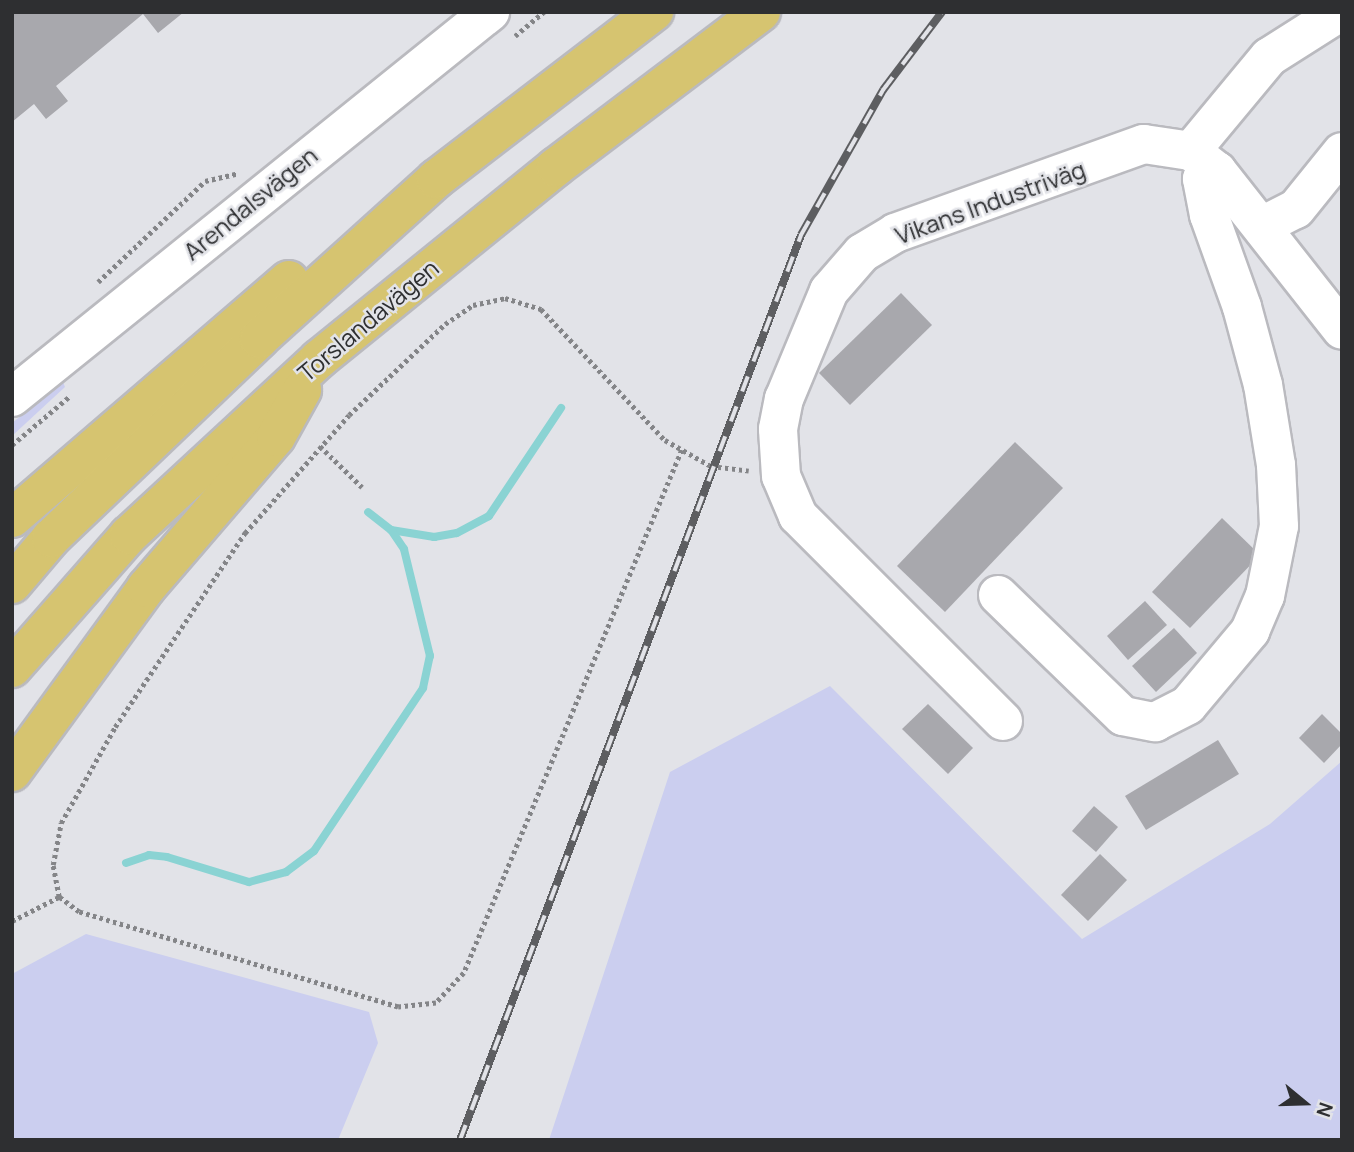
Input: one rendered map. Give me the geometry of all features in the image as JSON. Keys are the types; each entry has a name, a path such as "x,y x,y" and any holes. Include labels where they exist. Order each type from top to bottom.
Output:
{"main road":[{"path":"12,584 51,538 259,339 436,180 654,12"},
{"name":"Torslandavägen","path":"12,668 129,535 319,359 556,167 761,12"},
{"path":"12,518 210,344 383,205 436,180"},
{"path":"12,772 146,588 275,437 319,359"}],"street":[{"name":"Arendalsvägen","path":"12,397 490,12"},
{"path":"998,595 1123,716 1155,722 1188,705 1250,631 1265,596 1279,526 1276,465 1263,385 1242,307 1209,215 1202,179 1204,161 1269,57 1340,12"},
{"name":"Vikans Industriväg","path":"1003,721 799,516 781,476 778,429 784,398 829,291 862,253 895,233 1144,144 1204,161"},
{"path":"1204,161 1262,226 1342,330"},
{"path":"1262,226 1296,209 1336,163"}],"path":[{"path":"682,450 464,973 436,1003 398,1007 79,912 59,897 53,865 61,823 116,727 245,533 320,446 445,324 473,305 505,298 541,309 665,440 711,466 781,476"},
{"path":"320,446 362,486"},
{"path":"12,920 59,897"}],"shaded area":[{"path":"63,382 65,387 12,436 12,423"},
{"path":"830,686 1082,939 1270,824 1342,761 1342,1140 549,1140 670,772"},
{"path":"86,934 369,1012 378,1043 338,1140 12,1140 12,974"}],"building":[{"path":"12,12 184,12 158,33 143,14 56,86 68,101 46,119 34,104 12,122"},
{"path":"901,293 932,325 850,405 819,373"},
{"path":"1015,442 1063,488 945,612 897,566"},
{"path":"1222,518 1260,555 1190,628 1152,592"},
{"path":"1145,601 1167,625 1128,660 1107,636"},
{"path":"1174,628 1197,653 1156,692 1132,666"},
{"path":"928,704 973,748 948,774 902,729"},
{"path":"1322,714 1342,734 1342,744 1324,763 1299,738"},
{"path":"1218,740 1239,774 1146,830 1125,796"},
{"path":"1094,806 1118,827 1096,852 1072,831"},
{"path":"1100,854 1127,880 1088,921 1061,895"}],"waterway":[{"path":"391,530 434,537 457,533 489,516 561,408"},
{"path":"126,863 149,855 167,857 249,882 286,872 314,851 423,688 430,656 404,549 391,530 368,512"}],"railway":[{"path":"460,1140 801,235 883,90 942,12"}]}
